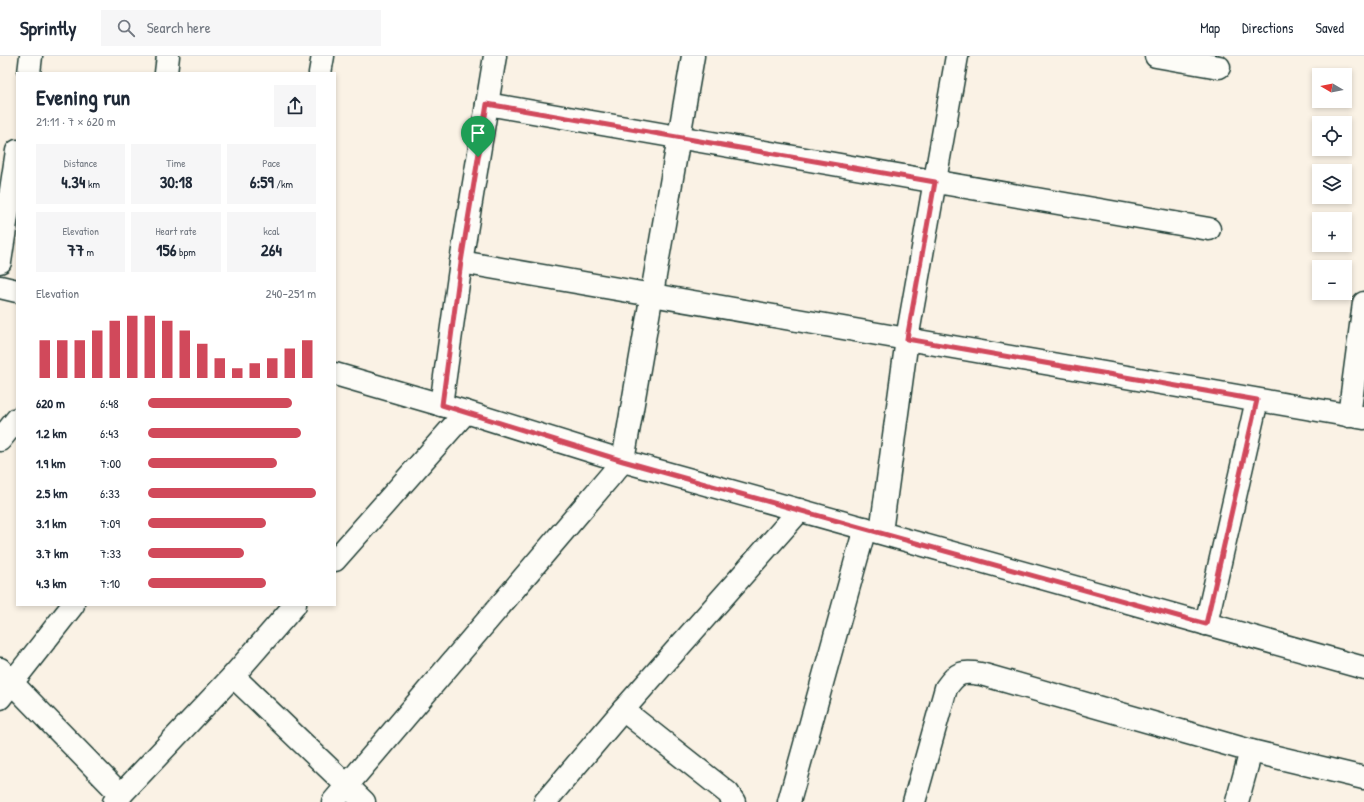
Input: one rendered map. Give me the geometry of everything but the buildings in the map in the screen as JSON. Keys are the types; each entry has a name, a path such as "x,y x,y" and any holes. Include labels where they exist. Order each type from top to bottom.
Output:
{"street":[{"path":"29,72 32,56"},
{"path":"166,72 168,56"},
{"path":"320,72 323,56"},
{"path":"442,405 461,262 495,56"},
{"path":"340,794 623,461 693,56"},
{"path":"789,802 873,530 957,56"},
{"path":"1156,56 1219,67"},
{"path":"487,104 1209,229"},
{"path":"0,262 16,158"},
{"path":"461,262 1356,417 1364,303"},
{"path":"0,287 16,291"},
{"path":"336,374 466,412 623,461 1364,668"},
{"path":"1206,624 1257,400"},
{"path":"336,559 466,412"},
{"path":"0,440 16,421"},
{"path":"545,802 800,510"},
{"path":"72,606 4,683 117,798 233,676 294,606"},
{"path":"914,802 946,688 952,678 957,674 967,672 981,674 1251,751 1364,778"},
{"path":"233,676 340,794 364,802"},
{"path":"624,710 728,793 734,802"},
{"path":"1237,802 1251,751"}],"route":[{"path":"487,104 935,182 907,339 1257,400 1206,624 623,461 442,405 461,262 478,157 487,104"}]}
